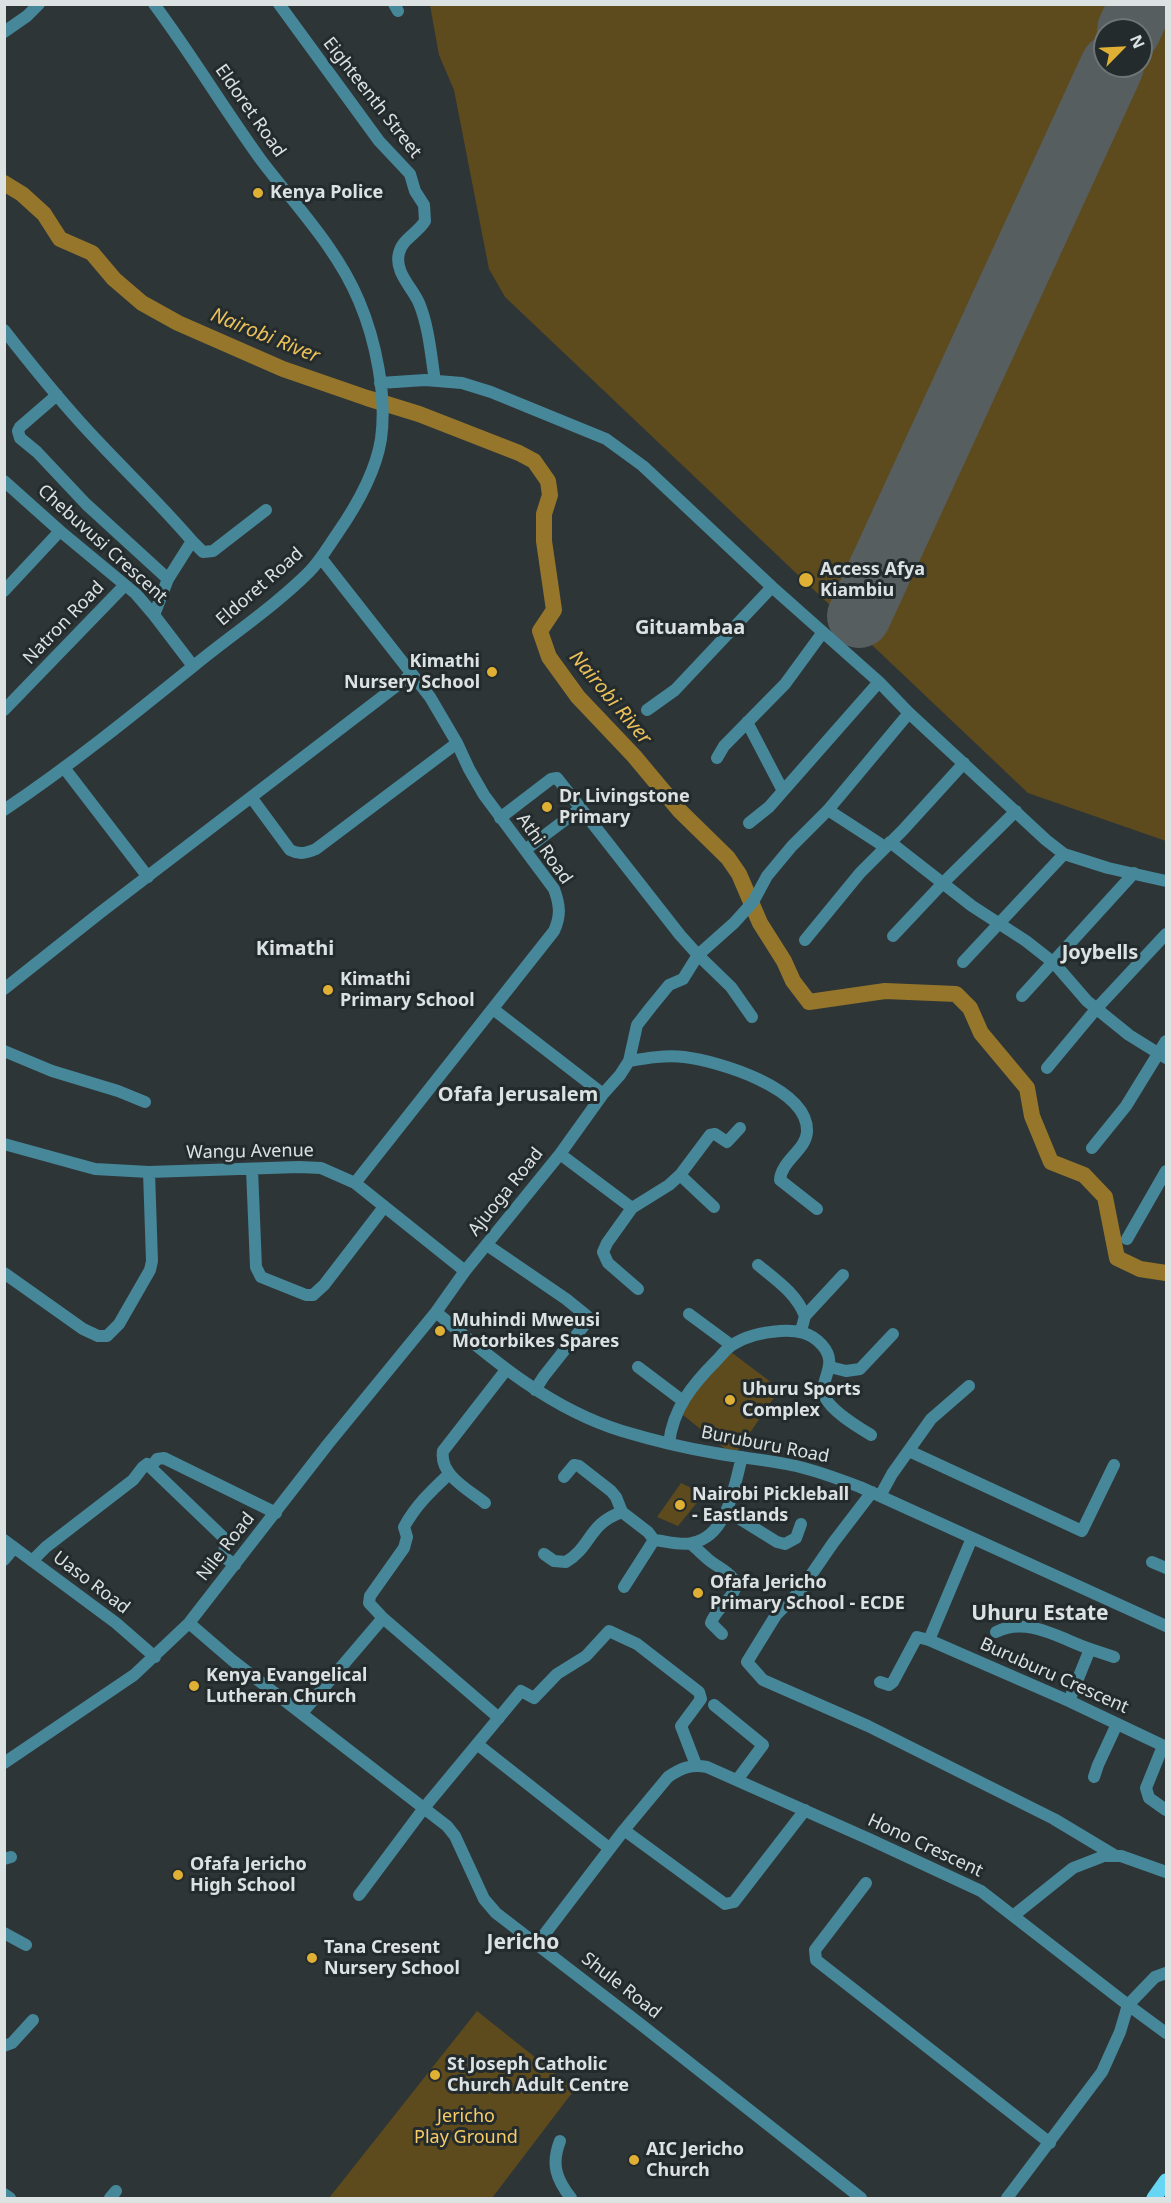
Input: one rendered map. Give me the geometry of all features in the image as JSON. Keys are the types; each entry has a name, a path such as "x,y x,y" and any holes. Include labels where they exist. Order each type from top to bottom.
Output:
{"main road":[{"path":"1154,2199 1167,2181"}],"street":[{"path":"4,32 27,16 39,4"},
{"name":"Eldoret Road","path":"4,810 65,769 309,571 321,558 367,483 381,440 380,386 371,335 359,301 344,271 317,230 260,158 154,4"},
{"name":"Eighteenth Street","path":"279,4 379,141 410,174 415,191 424,205 425,221 420,229 402,244 398,255 398,266 420,306 435,381"},
{"path":"4,330 57,395 203,552 213,551 266,510"},
{"path":"380,386 435,381 462,383 491,392 606,439 643,466 772,587 879,682 909,713 1046,840 1064,854 1108,868 1167,881"},
{"path":"57,395 20,427 18,431 20,438 168,579"},
{"name":"Chebuvusi Crescent","path":"4,481 136,594 194,666"},
{"path":"4,591 60,531"},
{"path":"154,615 168,579 192,541"},
{"name":"Athi Road","path":"321,558 430,697 458,743 484,795 554,890 559,903 560,918 554,931 355,1183"},
{"name":"Natron Road","path":"7,703 124,586"},
{"path":"647,710 675,690 772,587"},
{"path":"717,758 724,746 785,684 823,632"},
{"path":"4,989 412,674"},
{"path":"749,823 769,807 879,682"},
{"name":"Ajuoga Road","path":"436,1312 465,1271 560,1154 603,1094 620,1075 628,1061 637,1025 669,986 682,979 698,956 753,902 767,876 792,846 828,810 909,713"},
{"path":"747,722 783,791"},
{"path":"251,797 290,850 304,853 316,849 458,743"},
{"path":"805,940 860,873 964,763"},
{"path":"65,769 148,877"},
{"path":"500,818 557,778 698,956 731,987 752,1017"},
{"path":"525,850 581,808"},
{"path":"828,810 888,845 999,924 1026,940 1054,963 1087,1001 1129,1035 1163,1056"},
{"path":"893,936 1016,811"},
{"path":"963,962 1064,854"},
{"path":"1022,996 1134,873"},
{"path":"1047,1068 1096,1008 1167,934"},
{"path":"493,1009 603,1094"},
{"path":"1092,1148 1163,1056 1167,1041"},
{"path":"4,1051 52,1071 118,1091 145,1102"},
{"path":"628,1061 657,1056 718,1064 749,1074 795,1103 803,1115 807,1131 806,1140 785,1167 780,1179 817,1209"},
{"path":"638,1289 608,1263 603,1252 606,1243 632,1208 669,1185 680,1175 710,1136 715,1134 727,1142 740,1128"},
{"name":"Wangu Avenue","path":"4,1144 95,1169 149,1172 321,1168 355,1183 465,1271"},
{"path":"560,1154 632,1208"},
{"path":"252,1169 256,1267 261,1277 306,1295 313,1294 324,1285 384,1207"},
{"path":"1126,1239 1167,1171"},
{"path":"4,1273 83,1329 98,1336 107,1335 119,1324 150,1270 152,1261 149,1172"},
{"path":"680,1175 714,1207"},
{"path":"487,1245 587,1316 586,1323 535,1390"},
{"path":"758,1265 792,1295 800,1304 805,1316"},
{"path":"801,1331 805,1316 843,1275"},
{"name":"Buruburu Road","path":"436,1312 506,1370 535,1390 593,1420 669,1443 827,1474 1167,1626"},
{"name":"Nile Road","path":"4,1763 134,1675 189,1623 328,1444 436,1312"},
{"path":"689,1314 731,1345"},
{"path":"669,1443 671,1427 682,1401 699,1378 731,1345 772,1331 801,1331 823,1346 830,1359 824,1388 825,1396 829,1403 871,1435"},
{"path":"830,1367 846,1371 860,1369 893,1334"},
{"path":"638,1367 682,1401"},
{"path":"485,1503 449,1474 444,1465 443,1451 506,1370"},
{"path":"969,1386 931,1419 876,1494 833,1543 800,1591 776,1615 747,1662 763,1680 868,1726 1054,1819 1114,1855 1167,1872"},
{"path":"909,1451 1082,1531 1114,1465"},
{"path":"564,1477 574,1465 579,1466 611,1491 622,1512 648,1532 654,1540 691,1544 709,1536 727,1511 742,1457"},
{"path":"151,1467 157,1459 164,1458 276,1513"},
{"path":"32,1561 46,1547 133,1480 145,1465 151,1467 223,1537 224,1557 235,1565"},
{"path":"449,1474 419,1502 411,1515 404,1527 407,1537 404,1548 370,1596 370,1606 499,1718"},
{"path":"727,1511 762,1534 785,1544 796,1538 801,1524"},
{"path":"544,1554 554,1561 566,1562 584,1545 597,1526 608,1517 622,1512"},
{"path":"880,1682 889,1685 893,1682 917,1637 928,1640 972,1538"},
{"path":"624,1587 654,1540"},
{"path":"4,1560 9,1544"},
{"name":"Uaso Road","path":"9,1544 116,1623 155,1657"},
{"path":"691,1544 731,1575 735,1583 735,1590 711,1623 722,1634"},
{"path":"1152,1562 1167,1568"},
{"path":"302,1713 382,1618"},
{"name":"Shule Road","path":"189,1623 232,1660 447,1826 455,1836 484,1899 513,1927 861,2199"},
{"path":"996,1632 1006,1627 1021,1625 1049,1633 1114,1658"},
{"path":"359,1895 424,1808 521,1690 534,1698 560,1672 586,1656 607,1632 612,1631 637,1644 699,1692 701,1699 681,1726 696,1765 677,1770 668,1777 609,1848 537,1944"},
{"name":"Buruburu Crescent","path":"928,1640 1070,1701 1165,1747"},
{"path":"1070,1701 1090,1649"},
{"path":"714,1705 763,1744 737,1780"},
{"path":"1094,1778 1117,1724"},
{"path":"477,1744 609,1848"},
{"path":"1165,1747 1146,1788 1149,1798 1167,1810"},
{"name":"Hono Crescent","path":"696,1765 707,1767 737,1780 971,1886 1167,2033"},
{"path":"624,1830 725,1904 734,1902 805,1810"},
{"path":"1013,1916 1073,1868 1114,1855"},
{"path":"866,1883 815,1950 816,1960 1050,2143"},
{"path":"4,1932 26,1945"},
{"path":"1007,2199 1102,2072 1128,2005 1155,1977 1167,1973"},
{"path":"4,2046 12,2043 33,2020"},
{"path":"561,2141 554,2160 561,2186 571,2199"},
{"path":"4,2194 10,2199"}],"green space":[{"path":"430,5 1166,5 1166,841 1028,793 505,297 489,269 454,90 439,55"},
{"name":"Uhuru Sports Complex","path":"727,1349 780,1389 734,1456 678,1411"},
{"name":"Nairobi Pickleball - Eastlands","path":"681,1483 704,1494 678,1526 657,1517"},
{"name":"Jericho Play Ground","path":"477,2011 575,2089 492,2198 329,2198"}],"waterway":[{"name":"Nairobi River","path":"4,183 22,194 44,214 60,239 92,253 114,279 142,303 178,323 283,369 419,414 534,461 548,481 550,495 544,514 544,541 554,610 540,631 549,657 578,697 634,756 680,811 728,858 739,874 760,923 784,961 793,981 809,1002 885,991 956,994 970,1008 981,1033 1027,1088 1032,1116 1051,1162 1084,1175 1105,1197 1117,1258 1140,1269 1166,1273"}],"runway":[{"path":"1135,18 1141,4"},
{"path":"859,616 1106,78"}],"place":[{"name":"Kenya Police","path":"258,193"},
{"name":"Access Afya Kiambiu","path":"806,580"},
{"name":"Kimathi Nursery School","path":"492,672"},
{"name":"Dr Livingstone Primary","path":"547,807"},
{"name":"Kimathi Primary School","path":"328,990"},
{"name":"Muhindi Mweusi Motorbikes Spares","path":"440,1331"},
{"name":"Uhuru Sports Complex","path":"730,1400"},
{"name":"Nairobi Pickleball - Eastlands","path":"680,1505"},
{"name":"Ofafa Jericho Primary School - ECDE","path":"698,1593"},
{"name":"Kenya Evangelical Lutheran Church","path":"194,1686"},
{"name":"Ofafa Jericho High School","path":"178,1875"},
{"name":"Tana Cresent Nursery School","path":"312,1958"},
{"name":"St Joseph Catholic Church Adult Centre","path":"435,2075"},
{"name":"AIC Jericho Church","path":"634,2160"}],"district":[{"name":"Gituambaa","path":"690,628"},
{"name":"Kimathi","path":"295,949"},
{"name":"Joybells","path":"1100,953"},
{"name":"Ofafa Jerusalem","path":"518,1095"},
{"name":"Uhuru Estate","path":"1040,1614"},
{"name":"Jericho","path":"523,1943"}]}
